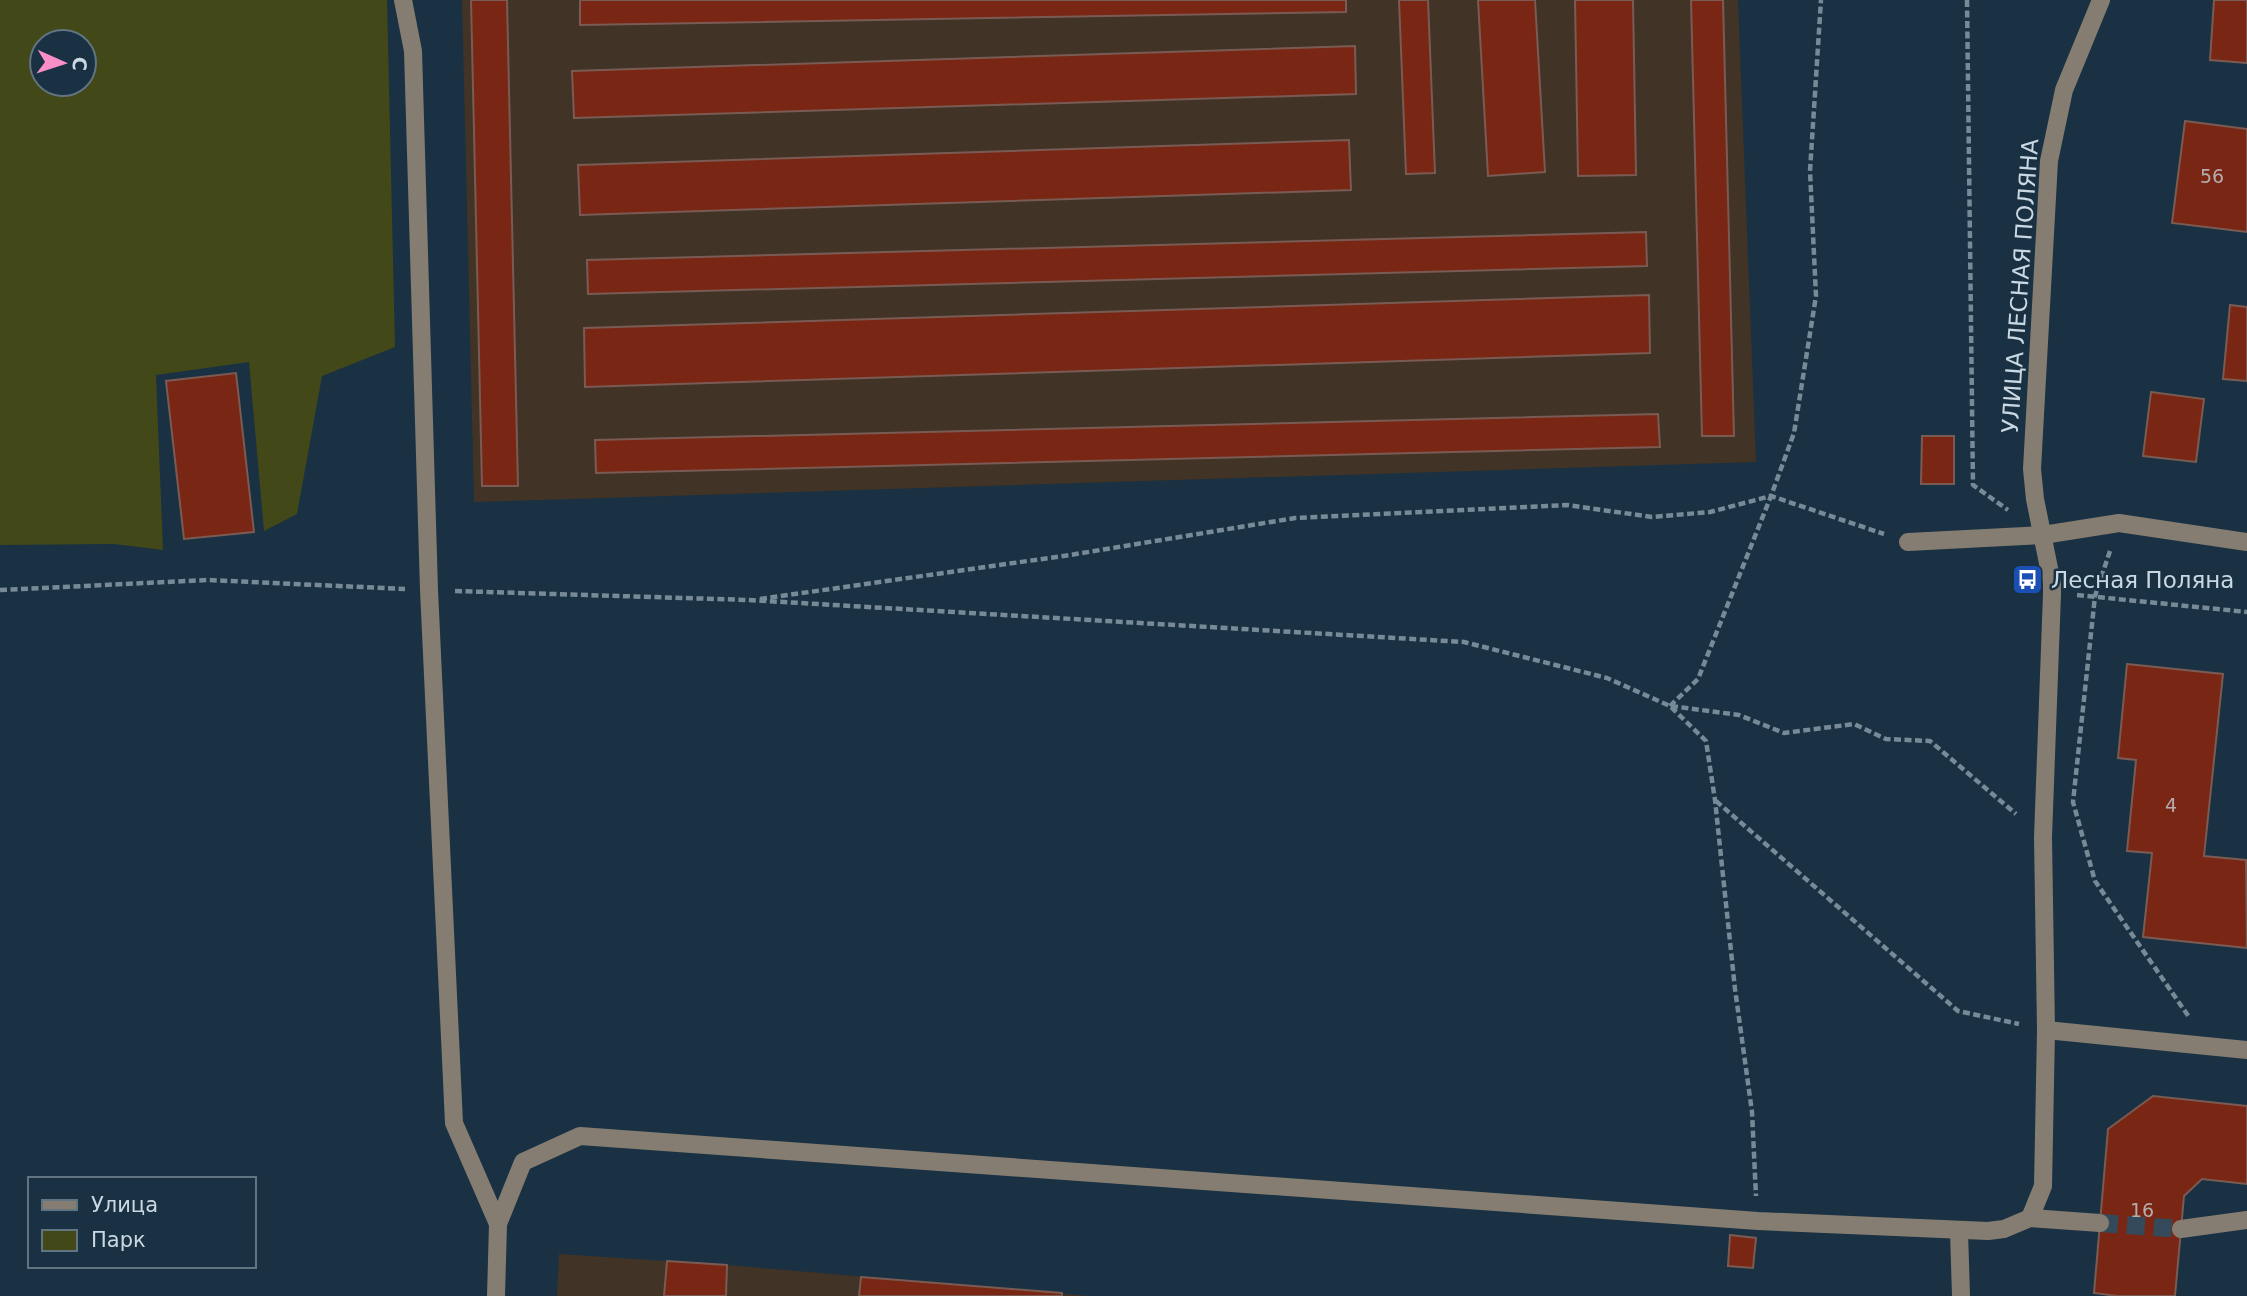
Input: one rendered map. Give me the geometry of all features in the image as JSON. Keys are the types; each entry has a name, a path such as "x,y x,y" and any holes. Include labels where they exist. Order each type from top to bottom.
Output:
{"street":[{"path":"403,0 413,51 429,590 454,1123 498,1224"},
{"name":"УЛИЦА ЛЕСНАЯ ПОЛЯНА","path":"2030,1218 2043,1186 2046,1030 2043,837 2052,594 2032,469 2049,161 2064,90 2101,0"},
{"path":"1908,542 2043,535 2119,523 2247,542"},
{"path":"2046,1030 2247,1050"},
{"path":"496,1296 498,1224 523,1162 580,1136 1758,1221 1959,1231 2004,1229 2030,1218 2100,1223"},
{"path":"2181,1229 2247,1220"},
{"path":"1959,1231 1961,1296"}],"path":[{"path":"1670,706 1698,679 1794,433 1816,296 1810,171 1821,0"},
{"path":"1967,0 1973,485 2043,535"},
{"path":"749,600 1070,555 1295,518 1567,506 1653,517 1710,512 1771,496 1908,542"},
{"path":"2119,523 2095,596 2073,802 2095,881 2209,1046"},
{"path":"0,590 208,580 749,600 1464,642 1608,678 1670,706 1739,715 1784,733 1854,724 1886,739 1930,741 2043,837"},
{"path":"2052,594 2247,611"},
{"path":"1670,706 1706,741 1752,1112 1758,1221"},
{"path":"1715,800 1958,1011 2046,1030"}],"shaded area":[{"path":"462,0 1738,0 1756,462 474,502"},
{"path":"559,1254 727,1265 1089,1296 557,1296"}],"green space":[{"path":"0,0 387,0 395,347 322,376 297,514 264,531 249,362 156,375 163,550 114,544 0,545"}],"building":[{"path":"471,0 507,0 518,486 482,486"},
{"path":"580,0 1346,0 1346,12 580,25"},
{"path":"1399,0 1428,0 1435,173 1406,174"},
{"path":"1478,0 1535,0 1545,172 1488,176"},
{"path":"1575,0 1633,0 1636,175 1578,176"},
{"path":"1691,0 1723,0 1734,436 1702,436"},
{"path":"2214,0 2247,0 2247,63 2210,60"},
{"path":"1355,46 1356,94 574,118 572,71"},
{"path":"2185,121 2247,129 2247,232 2172,223"},
{"path":"1349,140 1351,190 580,215 578,165"},
{"path":"1646,232 1647,266 588,294 587,260"},
{"path":"1649,295 1650,353 585,387 584,328"},
{"path":"2230,305 2247,307 2247,381 2223,379"},
{"path":"236,373 254,532 184,539 166,381"},
{"path":"2151,392 2204,399 2196,462 2143,456"},
{"path":"1658,414 1660,447 596,473 595,440"},
{"path":"1922,436 1954,436 1954,484 1921,484"},
{"path":"2127,664 2223,674 2204,856 2246,860 2247,948 2143,937 2152,853 2127,851 2136,760 2118,758"},
{"path":"2153,1096 2247,1106 2247,1184 2202,1179 2184,1196 2175,1296 2117,1296 2094,1293 2108,1129"},
{"path":"1730,1235 1756,1238 1753,1268 1728,1266"},
{"path":"667,1261 727,1265 726,1296 664,1296"},
{"path":"861,1277 1062,1293 1062,1296 859,1296"}],"tunnel":[{"path":"2100,1223 2181,1229"}],"place":[{"name":"Лесная Поляна","path":"2028,580"}]}
